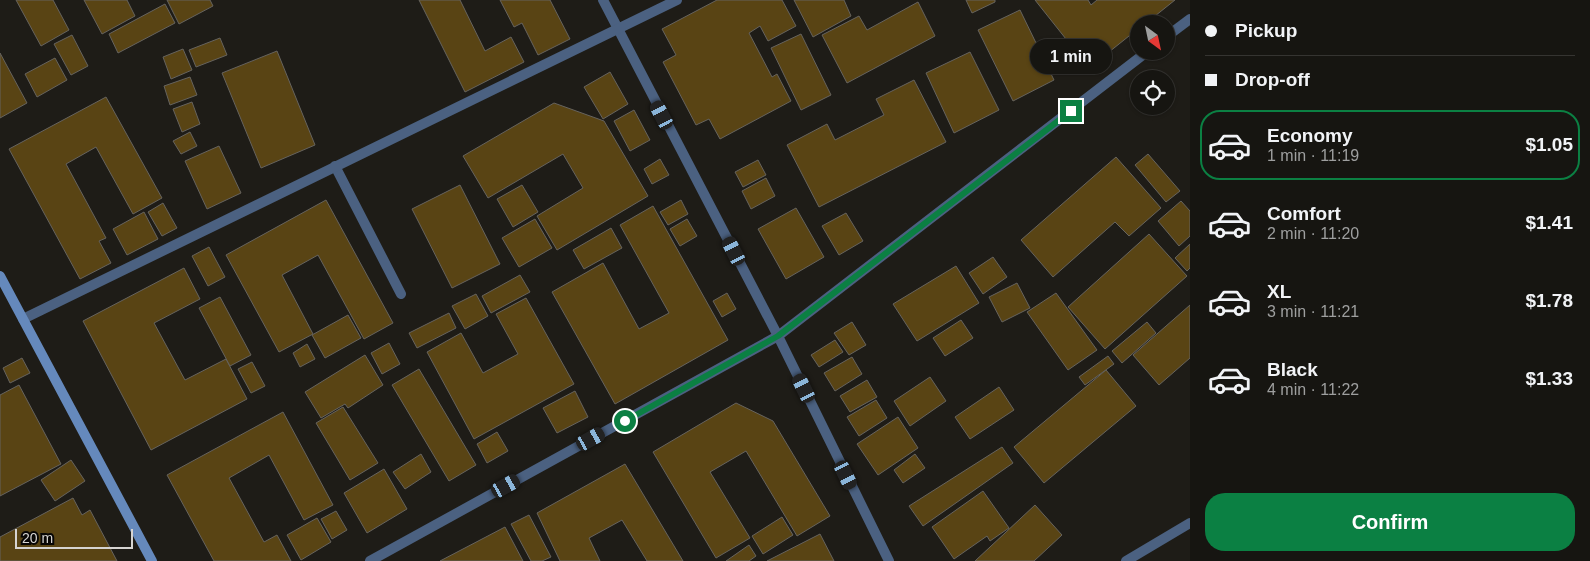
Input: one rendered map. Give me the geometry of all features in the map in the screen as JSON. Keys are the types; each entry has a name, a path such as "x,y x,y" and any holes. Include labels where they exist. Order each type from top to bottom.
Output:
{"street":[{"path":"603,0 778,336 889,561"},
{"path":"23,319 677,0"},
{"path":"1175,30 1190,18"},
{"path":"370,561 778,336 1136,60"},
{"path":"335,166 401,294"},
{"path":"0,276 152,561"},
{"path":"1126,561 1190,523"}],"building":[{"path":"16,0 53,0 69,30 41,46"},
{"path":"84,0 127,0 135,16 102,34"},
{"path":"167,0 210,0 213,6 179,24"},
{"path":"419,0 460,0 485,51 511,37 524,62 465,92"},
{"path":"500,0 550,0 570,39 538,55 522,23 514,27"},
{"path":"717,0 782,0 796,26 768,41 760,26 749,33 772,77 777,74 791,101 720,139 709,119 696,125 663,62 676,55 662,29"},
{"path":"794,0 844,0 851,16 813,37"},
{"path":"966,0 995,0 995,2 972,13"},
{"path":"1035,0 1088,0 1091,5 1097,0 1175,0 1156,15 1130,15 1130,35 1089,68"},
{"path":"918,2 935,36 847,83 822,35 859,16 867,30"},
{"path":"165,4 175,23 118,53 109,34"},
{"path":"1020,10 1054,80 1013,101 978,30"},
{"path":"801,34 831,95 801,110 771,48"},
{"path":"72,35 88,66 71,75 54,44"},
{"path":"220,38 227,55 196,67 189,50"},
{"path":"183,49 192,70 171,79 163,57"},
{"path":"277,51 315,145 261,168 222,73"},
{"path":"970,52 999,110 954,133 926,73"},
{"path":"0,53 27,103 0,118"},
{"path":"55,58 67,80 37,97 25,74"},
{"path":"610,72 628,104 603,119 584,87"},
{"path":"190,77 197,95 170,105 164,86"},
{"path":"914,80 946,142 819,207 787,145 827,124 835,140 884,115 876,99"},
{"path":"106,97 162,198 133,214 96,147 66,164 106,238 99,241 111,263 80,279 9,149"},
{"path":"192,102 200,124 182,132 173,109"},
{"path":"554,103 604,121 648,196 557,250 537,216 583,188 563,154 488,198 463,156"},
{"path":"634,110 650,140 630,151 614,121"},
{"path":"190,132 197,146 181,154 173,141"},
{"path":"219,146 241,193 207,209 185,161"},
{"path":"1148,154 1180,191 1166,202 1135,165"},
{"path":"1116,157 1161,208 1129,236 1115,222 1053,277 1021,240"},
{"path":"660,159 669,175 652,184 644,169"},
{"path":"758,160 766,175 743,187 735,172"},
{"path":"766,178 775,196 751,209 742,191"},
{"path":"460,185 500,264 452,288 412,209"},
{"path":"522,185 538,212 513,227 497,199"},
{"path":"326,200 393,323 364,339 318,255 282,275 313,334 279,352 226,255"},
{"path":"681,200 688,214 668,225 660,212"},
{"path":"1181,201 1190,211 1190,236 1179,246 1158,221"},
{"path":"163,203 177,228 162,236 148,212"},
{"path":"653,206 728,340 615,404 552,292 603,263 639,329 669,313 620,225"},
{"path":"796,208 824,257 786,279 758,229"},
{"path":"144,212 158,239 127,255 113,229"},
{"path":"846,213 863,241 839,255 822,226"},
{"path":"535,219 552,248 519,267 502,238"},
{"path":"687,219 697,236 680,246 670,229"},
{"path":"611,228 622,248 584,269 573,250"},
{"path":"1149,234 1187,276 1105,349 1068,307"},
{"path":"1190,244 1190,268 1187,271 1175,258"},
{"path":"209,247 225,277 208,286 192,256"},
{"path":"993,257 1007,277 983,294 969,273"},
{"path":"956,266 979,303 917,341 893,304"},
{"path":"184,268 200,299 154,323 185,380 226,359 247,399 151,450 83,321"},
{"path":"520,275 530,292 491,313 482,296"},
{"path":"1017,283 1030,308 1002,322 989,297"},
{"path":"727,293 736,309 722,317 713,301"},
{"path":"1056,293 1097,350 1068,370 1027,312"},
{"path":"476,294 488,316 465,329 452,306"},
{"path":"220,297 251,355 230,366 199,308"},
{"path":"526,298 574,384 474,439 427,352 461,333 483,373 518,354 496,314"},
{"path":"1190,305 1190,358 1159,385 1133,355"},
{"path":"449,313 456,328 417,348 409,333"},
{"path":"348,315 361,338 325,358 312,335"},
{"path":"961,320 973,338 945,356 933,338"},
{"path":"852,322 866,345 849,355 834,333"},
{"path":"1147,322 1156,333 1122,363 1112,351"},
{"path":"835,340 843,352 819,367 811,355"},
{"path":"389,343 400,364 382,374 371,353"},
{"path":"307,344 315,359 300,367 293,353"},
{"path":"365,355 383,385 348,408 345,404 321,418 305,392"},
{"path":"1108,356 1114,364 1085,385 1079,377"},
{"path":"852,357 862,374 835,391 824,373"},
{"path":"22,358 30,373 10,383 3,368"},
{"path":"252,362 265,386 251,393 238,369"},
{"path":"419,369 476,465 449,481 392,385"},
{"path":"1106,370 1136,406 1044,483 1014,447"},
{"path":"930,377 946,401 910,426 894,401"},
{"path":"867,380 877,397 850,412 840,396"},
{"path":"19,385 61,464 0,496 0,395"},
{"path":"999,387 1014,410 970,439 955,417"},
{"path":"575,391 588,417 557,433 543,408"},
{"path":"876,400 887,418 859,436 847,417"},
{"path":"736,403 773,421 830,516 797,536 746,451 710,472 750,538 716,558 653,452"},
{"path":"343,407 378,463 350,480 316,423"},
{"path":"283,412 333,505 304,520 269,455 229,478 264,542 277,535 291,561 214,561 167,475"},
{"path":"898,417 918,448 878,475 857,444"},
{"path":"497,432 508,451 487,463 477,444"},
{"path":"1002,447 1013,463 923,526 909,506"},
{"path":"421,454 431,472 405,489 393,472"},
{"path":"915,454 925,468 903,483 894,470"},
{"path":"71,460 85,481 55,501 41,480"},
{"path":"625,464 683,561 647,561 622,520 589,538 600,561 560,561 537,513"},
{"path":"384,469 407,509 367,533 344,493"},
{"path":"983,491 1009,528 990,541 987,536 954,559 932,527"},
{"path":"73,498 82,515 90,510 117,561 0,561 0,537"},
{"path":"1035,505 1062,535 1034,561 975,561"},
{"path":"336,511 347,530 332,539 321,519"},
{"path":"529,515 551,557 542,561 531,561 511,524"},
{"path":"782,517 793,535 763,554 752,536"},
{"path":"317,518 331,542 301,560 287,535"},
{"path":"505,527 523,561 440,561"},
{"path":"820,534 834,561 767,561"},
{"path":"749,545 756,556 749,561 726,561"}],"route":[{"path":"625,421 778,336 1071,111"}]}
